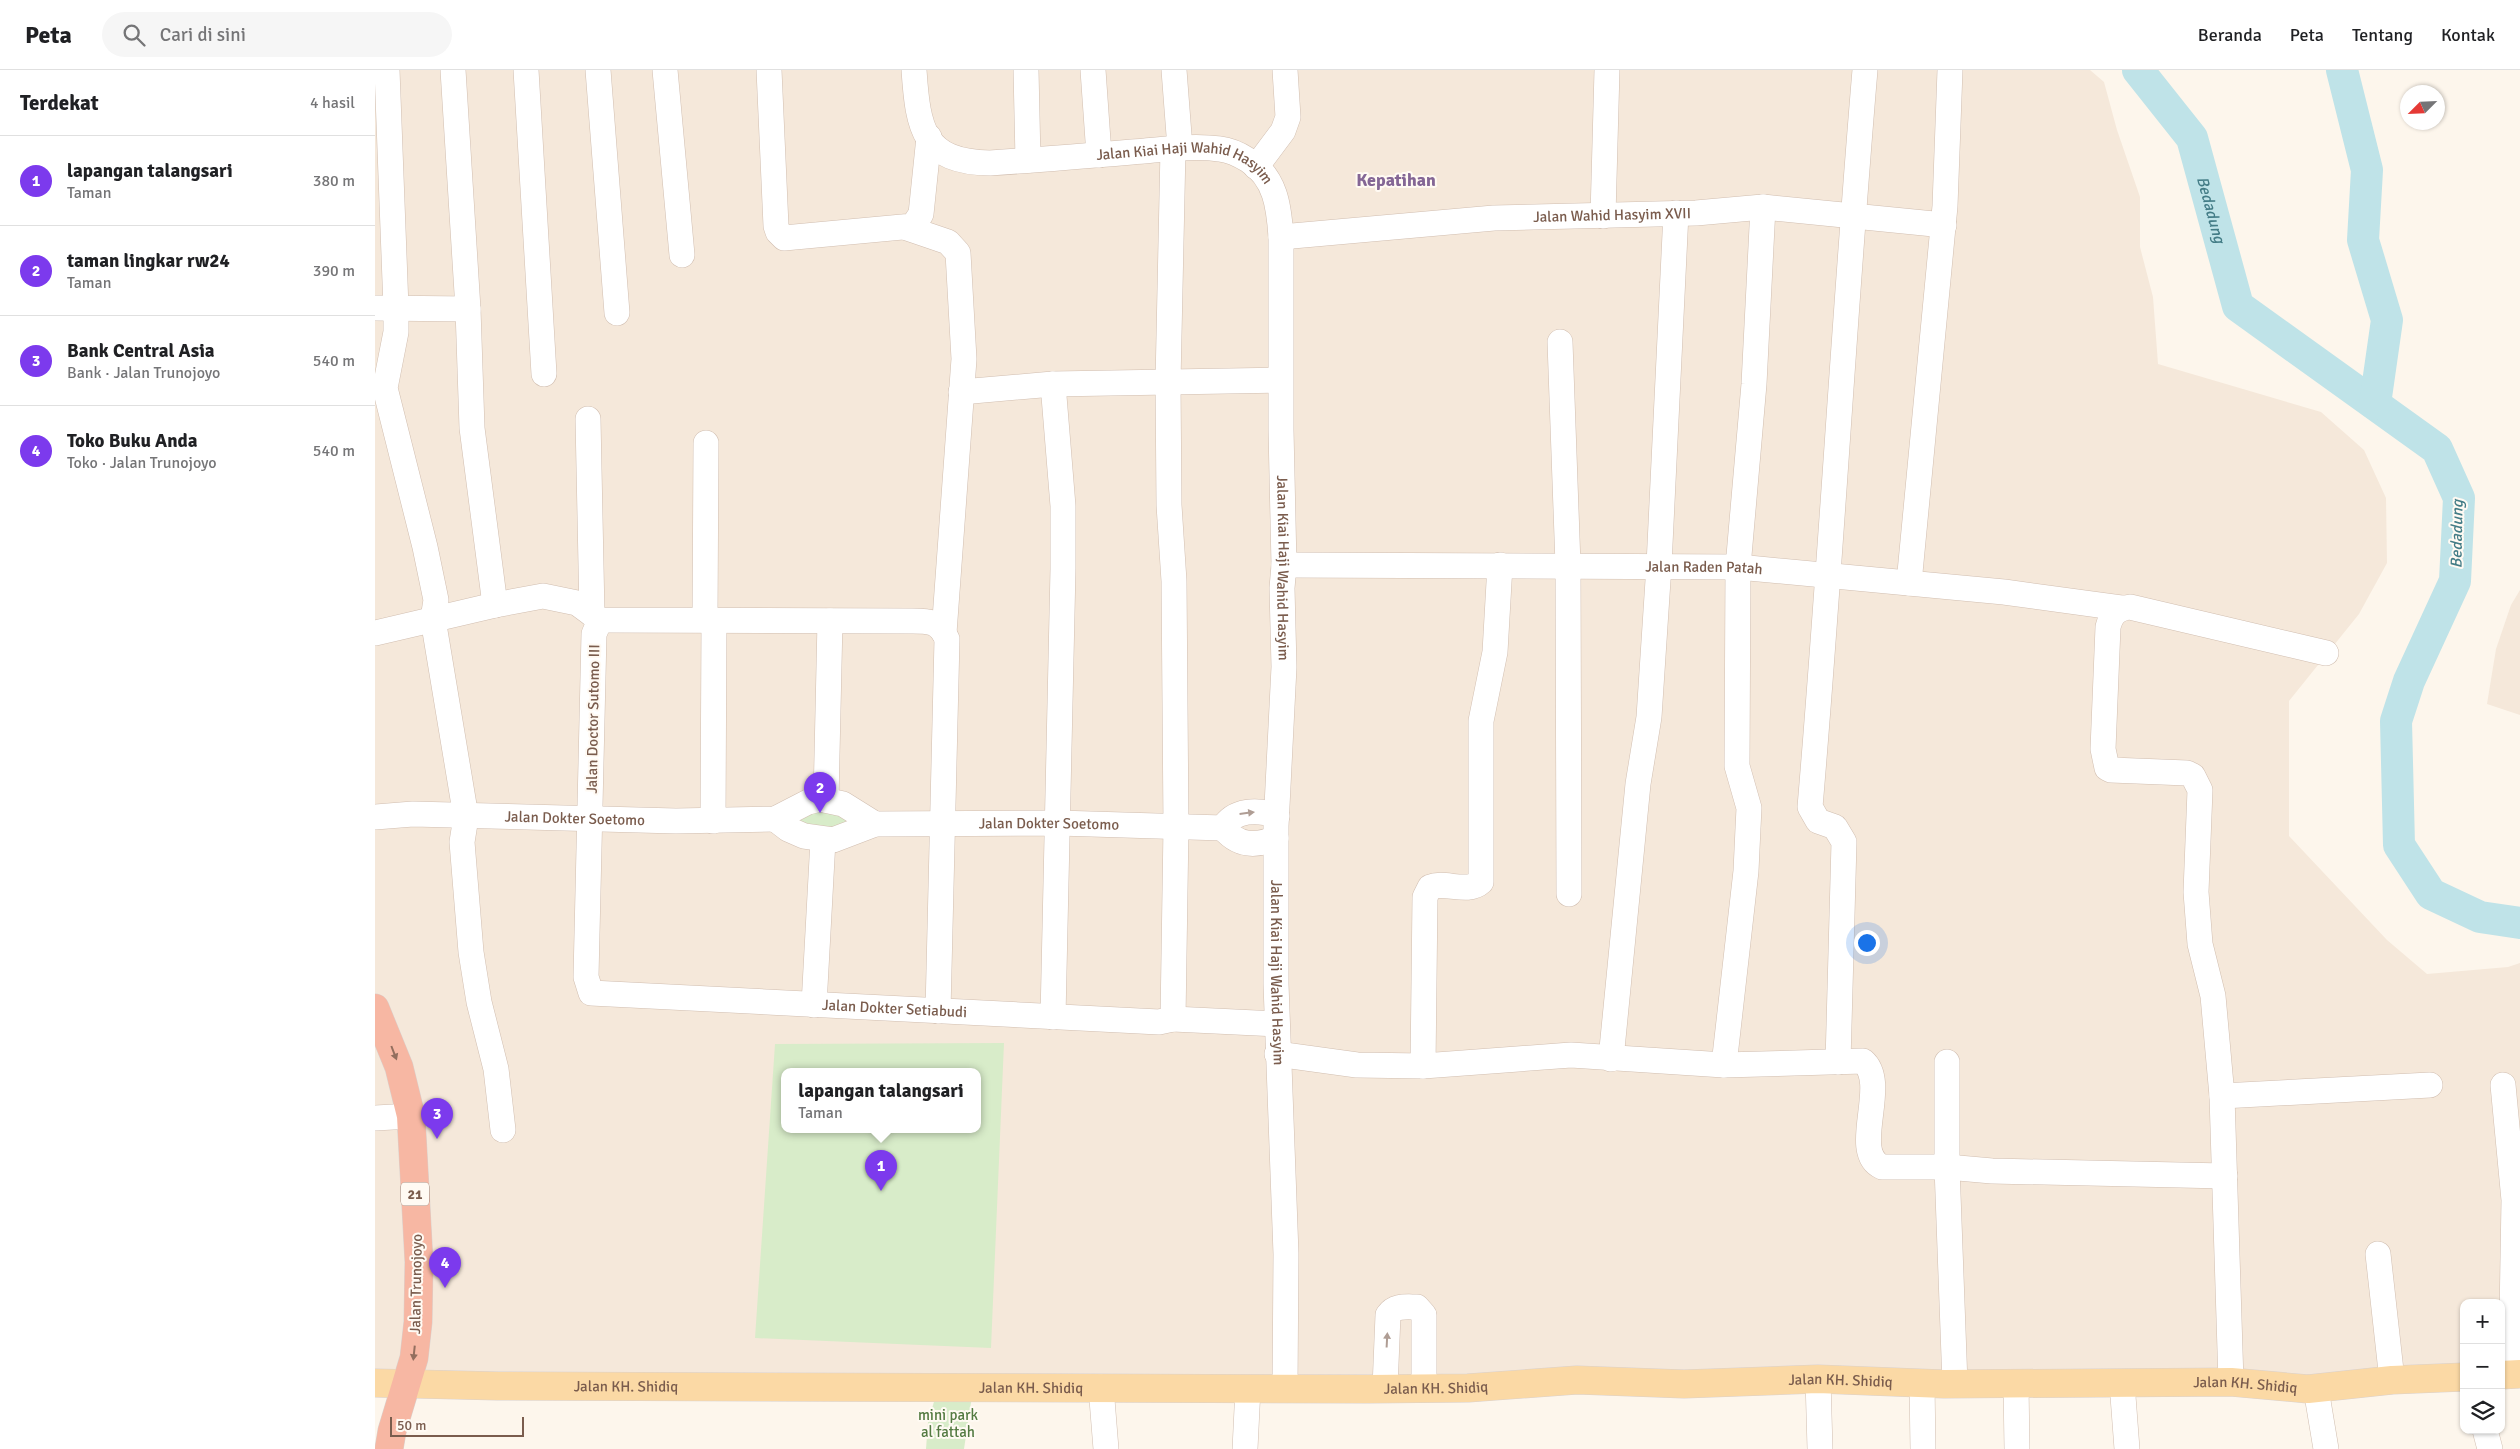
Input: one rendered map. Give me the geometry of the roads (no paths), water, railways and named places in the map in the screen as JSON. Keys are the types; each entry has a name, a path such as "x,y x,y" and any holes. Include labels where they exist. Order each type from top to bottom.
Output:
{"highway":[{"name":"Jalan Trunojoyo","path":"375,1008 399,1067 411,1116 419,1272 418,1322 407,1385"},
{"name":"21","path":"389,1449 392,1431 407,1385"}],"main road":[{"name":"Jalan KH. Shidiq","path":"375,1383 407,1385 1468,1388 1577,1380 1683,1384 1818,1379 1955,1384 2231,1382 2316,1389 2392,1380 2460,1377"}],"street":[{"path":"387,70 386,308 396,332 385,388 425,547 435,600 433,620 466,817 462,842 471,952 479,1002 496,1069 503,1130"},
{"path":"453,70 468,308 472,428 495,605"},
{"path":"525,70 545,374"},
{"path":"598,70 617,313"},
{"path":"665,70 682,255"},
{"path":"769,70 778,232 784,238 907,228 948,242 958,253 964,359 944,633"},
{"name":"Jalan Kiai Haji Wahid Hasyim","path":"914,70 917,105 929,137 946,156 966,163 1177,148 1223,149 1248,160 1269,180 1275,192 1280,213 1281,237 1284,565 1282,588 1284,668 1277,827 1277,1054 1286,1254 1285,1388"},
{"path":"1026,70 1028,160"},
{"path":"1093,70 1099,155"},
{"path":"1173,1010 1176,827 1168,382 1177,148 1174,70"},
{"path":"1256,167 1283,131 1288,117 1285,70"},
{"path":"1603,216 1607,70"},
{"path":"1838,1062 1843,842 1841,834 1835,827 1818,821 1811,807 1830,574 1853,216 1865,70"},
{"path":"1909,583 1943,225 1950,70"},
{"path":"907,228 917,222 921,214 929,137"},
{"path":"1724,1065 1746,871 1749,808 1737,766 1738,567 1754,384 1763,207"},
{"name":"Jalan Wahid Hasyim XVII","path":"1281,237 1494,218 1677,213 1763,207 1943,225"},
{"path":"1611,1058 1638,784 1649,717 1659,565 1677,213"},
{"path":"386,308 468,308"},
{"path":"1560,342 1569,565 1569,894"},
{"path":"961,392 1053,384 1281,380"},
{"path":"1053,384 1063,506 1053,1017"},
{"name":"Jalan Doctor Sutomo III","path":"588,419 596,617 594,634 586,977 589,990 598,994"},
{"path":"706,443 713,820"},
{"name":"Jalan Raden Patah","path":"1284,565 1659,565 1738,567 1830,574 2004,592 2154,612 2326,653"},
{"path":"1423,1066 1425,897 1430,887 1436,885 1473,887 1481,882 1481,721 1495,652 1500,565"},
{"path":"375,632 543,596 577,603 596,617 709,621 933,622 940,626 947,638 938,1011"},
{"path":"2121,608 2111,617 2108,628 2104,762 2111,770 2187,773 2197,783 2200,798 2197,828 2196,892 2200,944 2213,996 2222,1096 2231,1382"},
{"path":"826,800 829,621"},
{"name":"Jalan Dokter Soetomo","path":"375,817 413,814 591,820 775,819 808,802 826,800 849,807 875,824"},
{"name":"Jalan Dokter Soetomo","path":"775,819 788,829 804,836 823,840 840,838 875,824 1058,823 1223,828 1236,815 1243,812 1268,812 1277,827"},
{"path":"814,1005 823,840"},
{"name":"Jalan Dokter Setiabudi","path":"598,994 1159,1022 1173,1010 1277,1024"},
{"path":"1277,1054 1357,1065 1423,1066 1571,1055 1645,1058 1724,1065 1863,1061 1870,1071 1872,1114 1867,1149 1874,1164 1882,1167 1947,1167 2020,1172 2122,1172 2225,1176"},
{"path":"1947,1062 1947,1167 1955,1384"},
{"path":"2222,1096 2430,1085"},
{"path":"2503,1085 2517,1199 2511,1374"},
{"path":"375,1118 411,1116"},
{"path":"2378,1254 2392,1380"},
{"path":"1385,1388 1389,1315 1396,1308 1403,1307 1417,1307 1424,1314 1424,1388"},
{"path":"1818,1379 1819,1449"},
{"path":"1922,1383 1923,1449"},
{"path":"2122,1383 2127,1449"},
{"path":"2016,1384 2017,1449"},
{"path":"1101,1386 1106,1449"},
{"path":"1245,1449 1248,1388"},
{"path":"2316,1389 2325,1449"},
{"path":"2486,1434 2489,1449"}],"waterway":[{"name":"Bedadung","path":"2138,70 2192,138 2238,306 2437,449 2459,498 2455,581 2409,681 2396,721 2399,845 2431,894 2480,917 2520,923"},
{"path":"2342,70 2367,170 2363,240 2387,320 2375,404"}],"place":[{"name":"taman lingkar rw24","path":"820,813"},
{"name":"Bank Central Asia","path":"437,1139"},
{"name":"lapangan talangsari","path":"881,1191"},
{"name":"Toko Buku Anda","path":"445,1288"}],"district":[{"name":"Kepatihan","path":"1396,180"}],"park label":[{"name":"mini park al fattah","path":"948,1424"}]}
